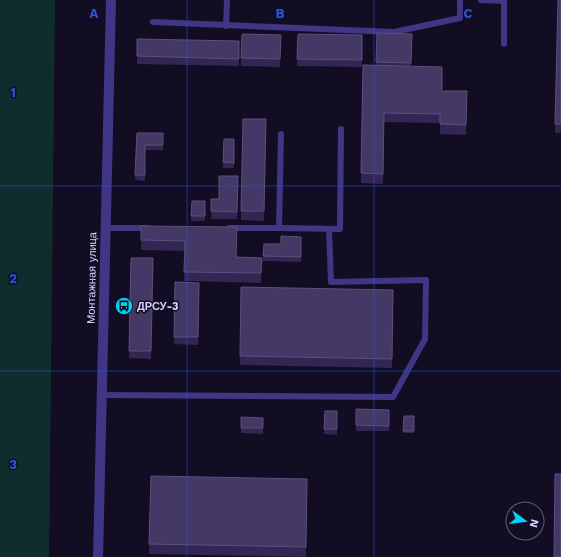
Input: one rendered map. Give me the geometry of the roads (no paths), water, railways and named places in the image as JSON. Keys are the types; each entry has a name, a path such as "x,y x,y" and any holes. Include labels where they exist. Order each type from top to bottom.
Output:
{"street":[{"name":"Монтажная улица","path":"98,557 111,0"}],"lane":[{"path":"226,26 227,0"},
{"path":"153,22 394,32 460,18 460,0"},
{"path":"481,0 504,1 504,44"},
{"path":"224,228 340,229 342,129"},
{"path":"279,228 281,134"},
{"path":"106,228 153,228"},
{"path":"101,395 393,397 425,339 426,280 331,282 330,228"}],"place":[{"name":"ДРСУ-3","path":"124,306"}]}
